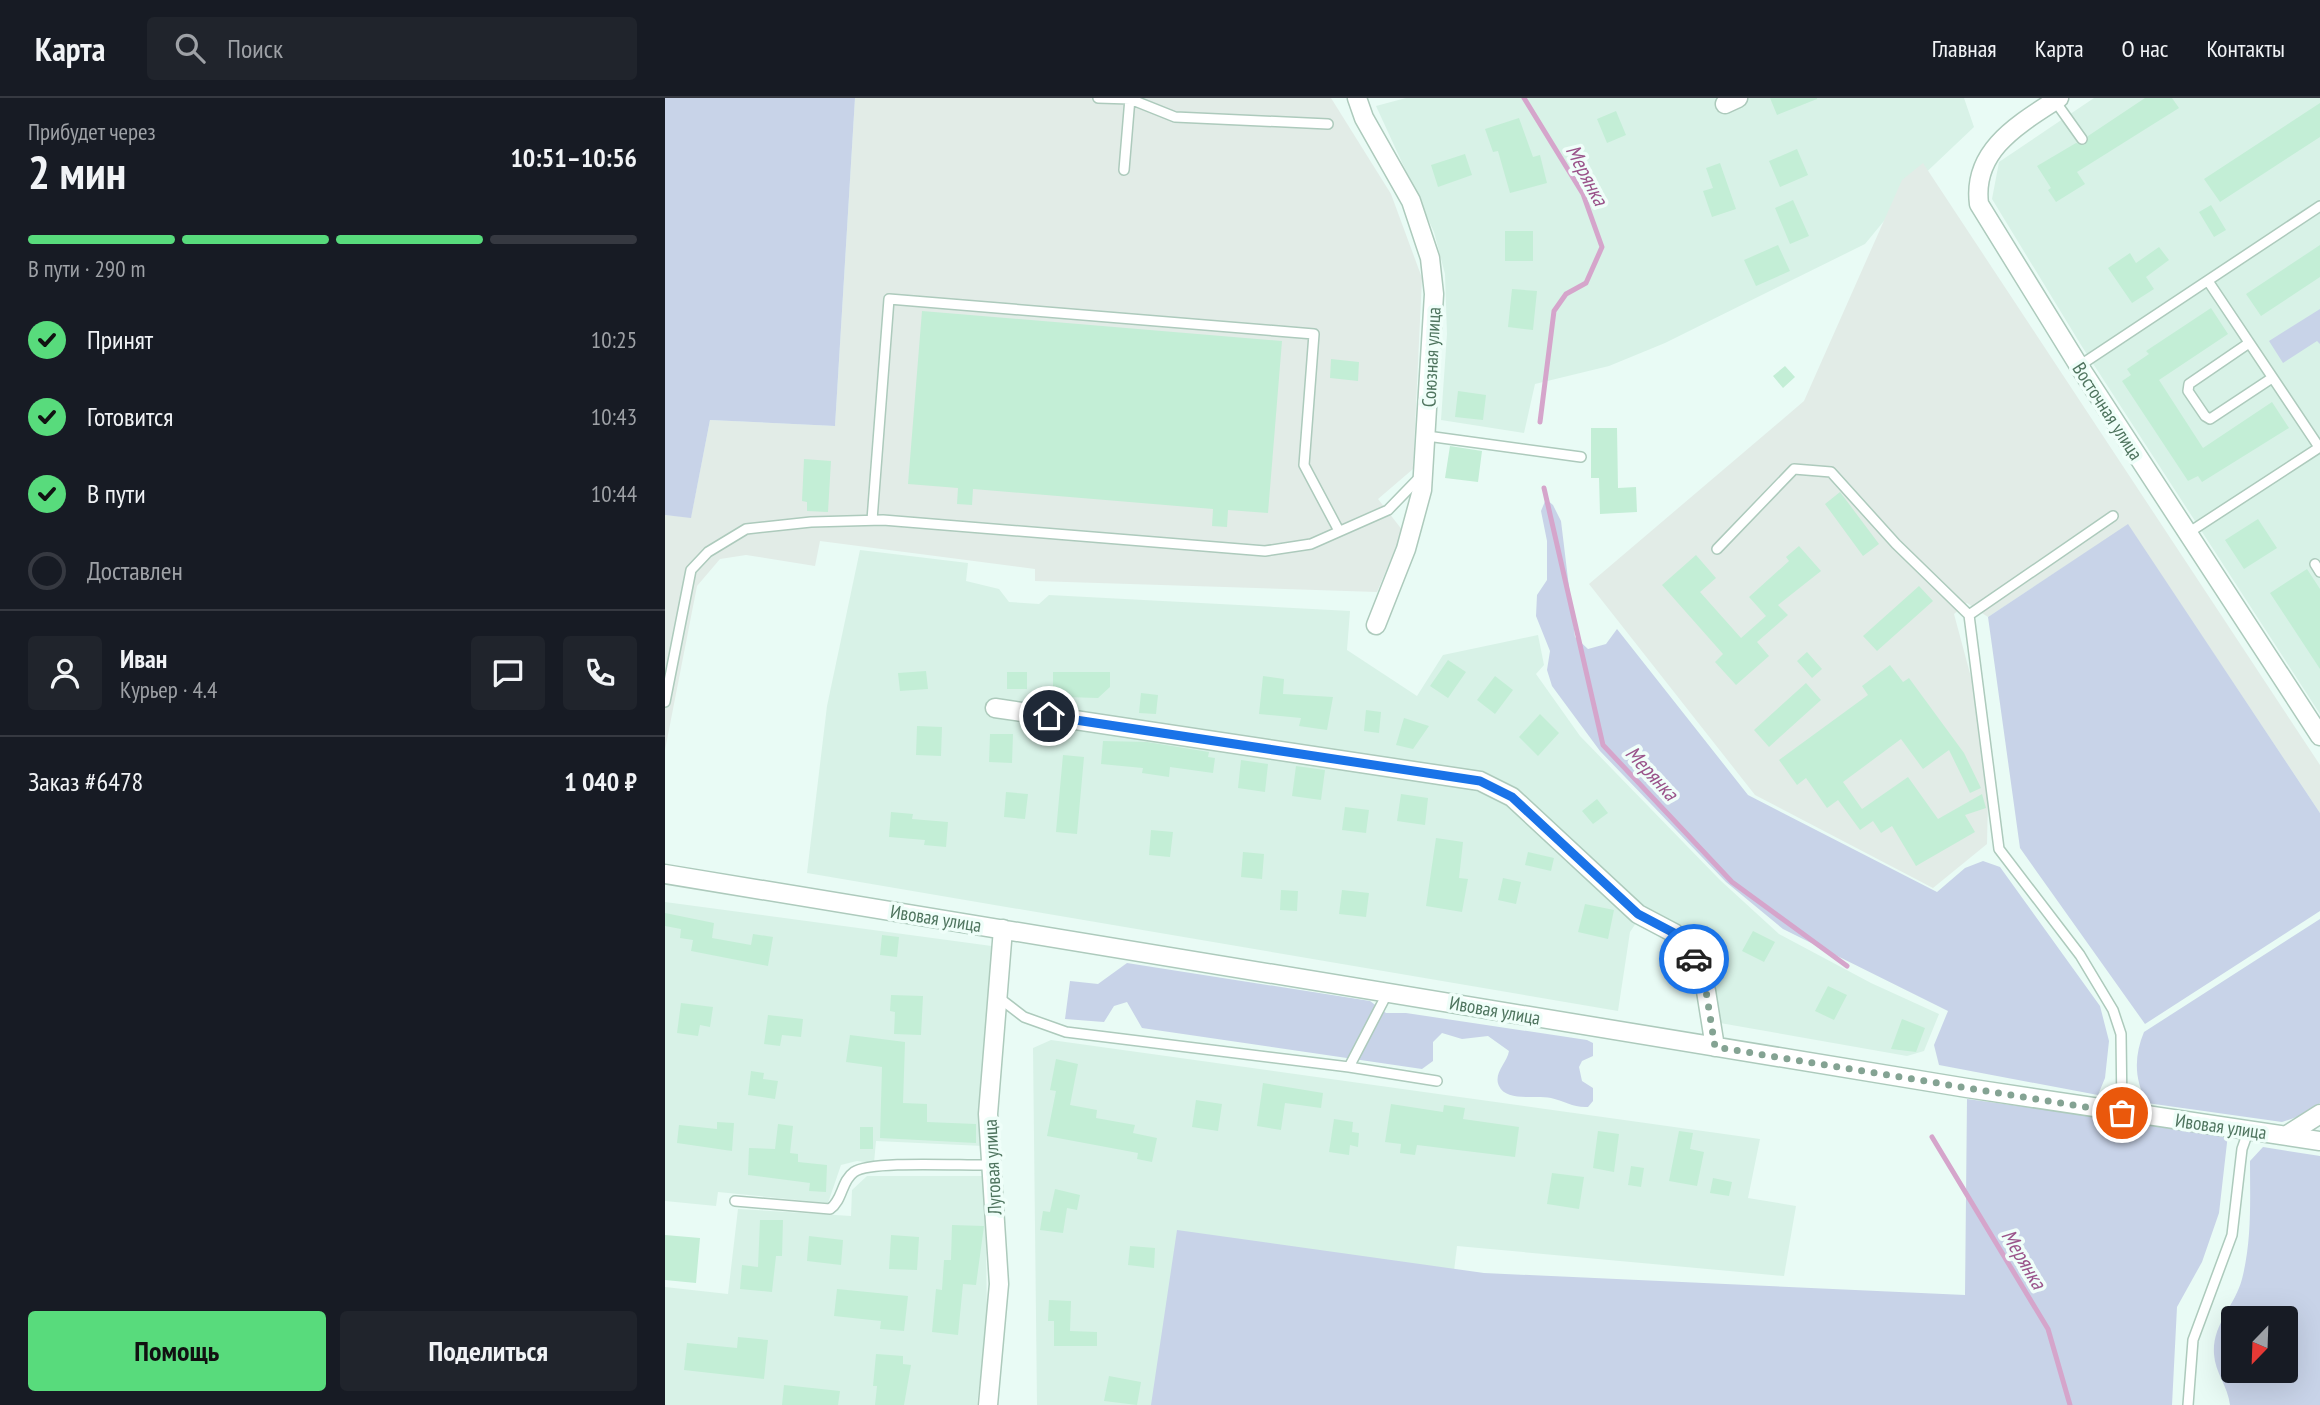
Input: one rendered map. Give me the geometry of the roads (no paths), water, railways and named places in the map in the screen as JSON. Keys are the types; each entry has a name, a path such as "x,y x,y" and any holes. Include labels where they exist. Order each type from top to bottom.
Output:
{"street":[{"name":"Союзная улица","path":"1357,98 1364,118 1411,201 1430,258 1434,294 1424,474 1406,549 1376,625"},
{"name":"Восточная улица","path":"2057,99 2018,125 1988,155 1976,183 1979,204 2079,366 2319,731"},
{"path":"995,708 1480,781 1512,797 1638,914 1674,933 1692,953 1706,991 1715,1047"},
{"name":"Ивовая улица","path":"665,874 2122,1113 2287,1135 2320,1114"},
{"name":"Луговая улица","path":"988,1405 999,1284 988,1114 1003,929"},
{"path":"2287,1135 2320,1141"}],"lane":[{"path":"1098,98 1130,99 1175,117 1328,124"},
{"path":"1124,170 1130,99"},
{"path":"2057,99 2082,139"},
{"path":"2079,366 2320,206"},
{"path":"2188,533 2320,447 2208,282"},
{"path":"871,520 890,299 1314,334 1304,465 1338,529"},
{"path":"2249,343 2189,384 2188,391 2210,419 2272,378"},
{"path":"1427,436 1581,457"},
{"path":"1717,549 1794,469 1831,472 1896,544 1969,615 1999,849 2080,955 2113,1010 2121,1034 2122,1113"},
{"path":"665,702 691,570 708,552 746,529 811,522 871,520 1265,551 1311,544 1338,529 1388,510 1424,474"},
{"path":"1969,615 2113,516"},
{"path":"1349,1067 1388,992"},
{"path":"997,996 1024,1017 1066,1032 1349,1067 1437,1081"},
{"path":"2188,1405 2193,1340 2232,1235 2242,1149 2249,1129"},
{"path":"735,1201 830,1209 837,1204 849,1176 869,1166 991,1165"}],"waterway":[{"name":"Мерянка","path":"1524,98 1583,194 1602,247 1586,283 1566,294 1554,311 1540,422"},
{"name":"Мерянка","path":"1544,488 1603,745 1732,882 1847,966"},
{"name":"Мерянка","path":"1932,1137 2048,1329 2070,1405"}]}
